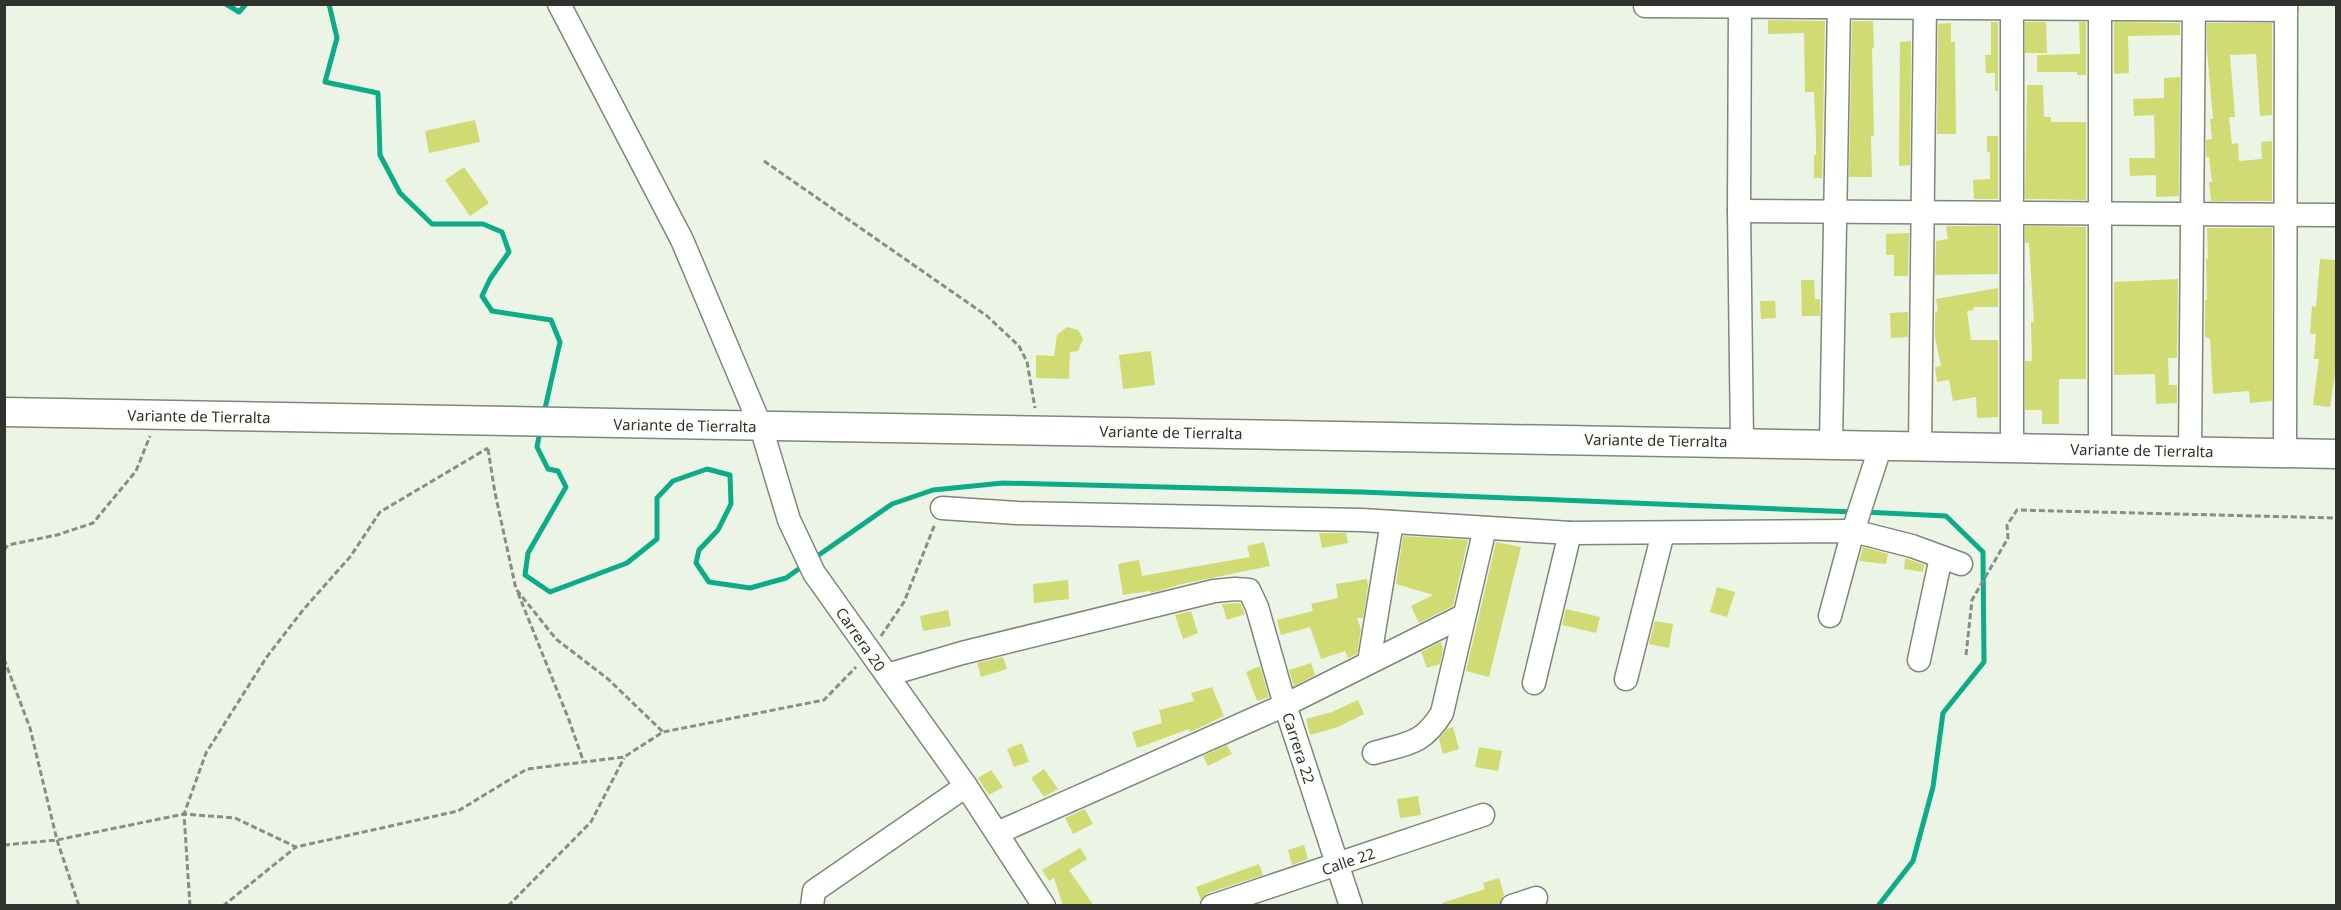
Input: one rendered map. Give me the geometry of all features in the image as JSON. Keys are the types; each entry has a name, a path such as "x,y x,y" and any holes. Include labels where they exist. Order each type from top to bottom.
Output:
{"main road":[{"name":"Variante de Tierralta","path":"4,412 159,415 486,434 529,421 2337,454"}],"street":[{"name":"Carrera 20","path":"560,4 682,240 761,427 789,520 814,573 966,786 1044,906"},
{"path":"1645,6 2286,7 2285,453"},
{"path":"1740,6 1739,211 1742,442"},
{"path":"1831,444 1839,6"},
{"path":"1920,446 1924,6"},
{"path":"2012,6 2012,448"},
{"path":"2100,7 2100,449"},
{"path":"2190,451 2194,7"},
{"path":"1739,211 2337,215"},
{"path":"1830,616 1853,531 1881,445"},
{"path":"942,508 1017,513 1392,522 1570,533 1853,531 1912,546 1951,560 1919,660"},
{"path":"1369,662 1392,522"},
{"path":"1374,753 1419,741 1432,729 1442,712 1485,528"},
{"path":"1626,679 1663,532"},
{"path":"1534,683 1570,533"},
{"name":"Carrera 22","path":"887,675 963,652 1214,591 1249,590 1257,607 1285,705 1352,906"},
{"path":"997,833 1285,705 1463,616"},
{"path":"812,906 814,891 966,786"},
{"name":"Calle 22","path":"1212,906 1483,815"},
{"path":"1512,906 1536,898"}],"path":[{"path":"764,161 987,316 1019,346 1027,362 1033,391 1035,430"},
{"path":"4,550 8,545 57,535 93,523 136,471 159,415"},
{"path":"189,906 184,814 206,753 266,658 303,610 350,557 380,512 486,434 495,493 516,589 584,763"},
{"path":"224,906 296,847 458,811 526,770 624,757 663,732 824,700 871,652 904,602 942,508"},
{"path":"1966,655 1972,600 2008,538 2007,525 2017,510 2337,518"},
{"path":"516,589 556,639 608,679 663,732"},
{"path":"4,659 30,728 57,840 79,906"},
{"path":"508,906 591,822 624,757"},
{"path":"4,845 57,840 184,814 235,818 296,847"}],"building":[{"path":"1768,20 1825,21 1822,178 1814,178 1816,137 1814,92 1805,92 1804,33 1768,34"},
{"path":"1852,21 1873,21 1872,177 1849,177"},
{"path":"1991,22 1998,22 1998,91 1995,91 1995,73 1986,73 1985,55 1991,55"},
{"path":"2025,22 2046,22 2047,53 2025,53"},
{"path":"2079,22 2086,22 2086,75 2077,75 2077,72 2037,72 2037,55 2080,54"},
{"path":"2114,22 2180,23 2180,35 2128,36 2129,73 2114,74"},
{"path":"1951,23 1951,42 1955,42 1956,134 1937,134 1938,24"},
{"path":"2207,23 2272,23 2272,115 2260,116 2256,54 2230,55 2235,117 2229,117 2232,144 2238,143 2239,161 2262,159 2261,142 2272,141 2272,201 2211,201 2209,182 2212,182 2209,157 2206,157 2206,140 2212,139 2210,119 2213,119"},
{"path":"1911,41 1910,165 1899,166 1900,42"},
{"path":"2180,77 2179,196 2156,197 2156,175 2130,176 2129,158 2155,158 2154,115 2134,116 2133,99 2164,98 2164,78"},
{"path":"2027,85 2043,85 2044,117 2051,117 2051,122 2086,122 2086,200 2025,199"},
{"path":"475,120 480,142 429,153 425,131"},
{"path":"1987,136 1998,136 1998,199 1974,199 1973,180 1990,179 1990,152 1987,152"},
{"path":"464,167 489,203 470,216 445,180"},
{"path":"1946,226 1998,226 1998,274 1935,275 1936,241 1948,239"},
{"path":"2025,226 2086,227 2086,379 2059,379 2059,424 2042,424 2042,410 2025,410 2025,361 2032,361 2031,322 2034,322 2029,243 2025,243"},
{"path":"2207,228 2272,228 2272,401 2250,403 2249,391 2213,394 2210,339 2205,337"},
{"path":"1909,233 1908,276 1894,276 1894,255 1886,255 1886,234"},
{"path":"2320,259 2337,260 2337,361 2330,407 2313,405 2319,359 2314,359 2316,334 2310,334 2312,306 2316,307"},
{"path":"2178,279 2177,358 2168,358 2169,385 2177,385 2177,403 2156,404 2155,374 2114,375 2114,282"},
{"path":"1801,280 1814,280 1815,299 1820,299 1820,316 1802,316"},
{"path":"1998,288 1998,307 1973,307 1974,310 1967,311 1971,340 1998,340 1998,417 1977,418 1976,397 1953,401 1949,380 1937,382 1935,367 1941,366 1935,337 1935,312 1938,311 1936,299"},
{"path":"1760,301 1775,301 1776,318 1761,319"},
{"path":"1908,312 1908,337 1891,338 1890,313"},
{"path":"1067,327 1078,330 1083,339 1078,351 1070,352 1069,379 1036,378 1036,355 1054,356 1057,335"},
{"path":"1151,351 1155,385 1123,389 1119,355"},
{"path":"1319,533 1346,533 1348,543 1322,548"},
{"path":"1403,536 1468,540 1453,606 1419,623 1411,606 1433,595 1396,584"},
{"path":"1264,542 1270,566 1182,584 1151,593 1150,591 1123,595 1118,564 1139,560 1142,576 1250,557 1247,546"},
{"path":"1496,542 1521,547 1489,677 1466,671"},
{"path":"1863,547 1888,554 1886,564 1859,561"},
{"path":"1905,558 1924,565 1923,572 1904,569"},
{"path":"1367,579 1363,618 1357,618 1361,629 1357,654 1348,658 1345,651 1321,659 1310,627 1281,635 1277,620 1313,611 1311,604 1338,598 1336,584"},
{"path":"1068,580 1069,599 1034,603 1033,584"},
{"path":"1717,587 1735,592 1727,617 1710,612"},
{"path":"1240,603 1245,614 1227,620 1222,604"},
{"path":"1566,609 1600,617 1596,633 1562,625"},
{"path":"948,610 951,626 923,631 920,616"},
{"path":"1191,611 1198,633 1183,639 1175,615"},
{"path":"1655,621 1673,624 1669,648 1649,644"},
{"path":"1441,642 1443,649 1440,664 1427,668 1421,652"},
{"path":"1003,657 1007,669 981,677 977,663"},
{"path":"1311,663 1315,675 1294,686 1289,670"},
{"path":"1260,666 1269,697 1257,701 1246,672"},
{"path":"1212,687 1224,716 1190,732 1189,729 1137,748 1132,732 1162,723 1159,710 1194,701 1191,693"},
{"path":"1358,700 1364,714 1338,727 1310,735 1306,719 1332,712"},
{"path":"1453,727 1459,749 1443,754 1439,739 1447,729"},
{"path":"1022,743 1029,762 1014,767 1007,749"},
{"path":"1227,745 1232,754 1208,766 1203,756"},
{"path":"1479,747 1502,751 1498,771 1475,767"},
{"path":"1044,769 1058,789 1044,797 1031,778"},
{"path":"991,770 1003,787 989,795 978,778"},
{"path":"1418,796 1421,815 1400,818 1397,799"},
{"path":"1085,809 1093,824 1073,834 1065,818"},
{"path":"1304,845 1308,859 1292,865 1288,850"},
{"path":"1080,848 1087,859 1069,870 1094,906 1063,906 1054,878 1049,881 1042,870"},
{"path":"1259,864 1263,875 1208,893 1201,900 1196,887"},
{"path":"1499,878 1504,895 1499,906 1443,906 1442,903 1485,889 1483,883"}],"waterway":[{"path":"226,4 239,12 246,4"},
{"path":"329,4 337,38 325,82 378,93 380,155 400,193 432,224 483,224 502,232 509,252 490,279 482,296 492,311 551,320 560,342 544,413"},
{"path":"540,431 537,447 548,469 558,471 566,487 528,553 525,575 550,592 627,563 657,539 657,498 673,481 707,469 730,475 731,504 718,530 699,550 696,563 709,582 750,588 786,578 803,566"},
{"path":"813,559 892,504 933,490 1003,483 1361,492 1854,512"},
{"path":"1864,512 1946,516 1983,552 1984,662 1943,713 1933,787 1913,861 1878,906"}]}
